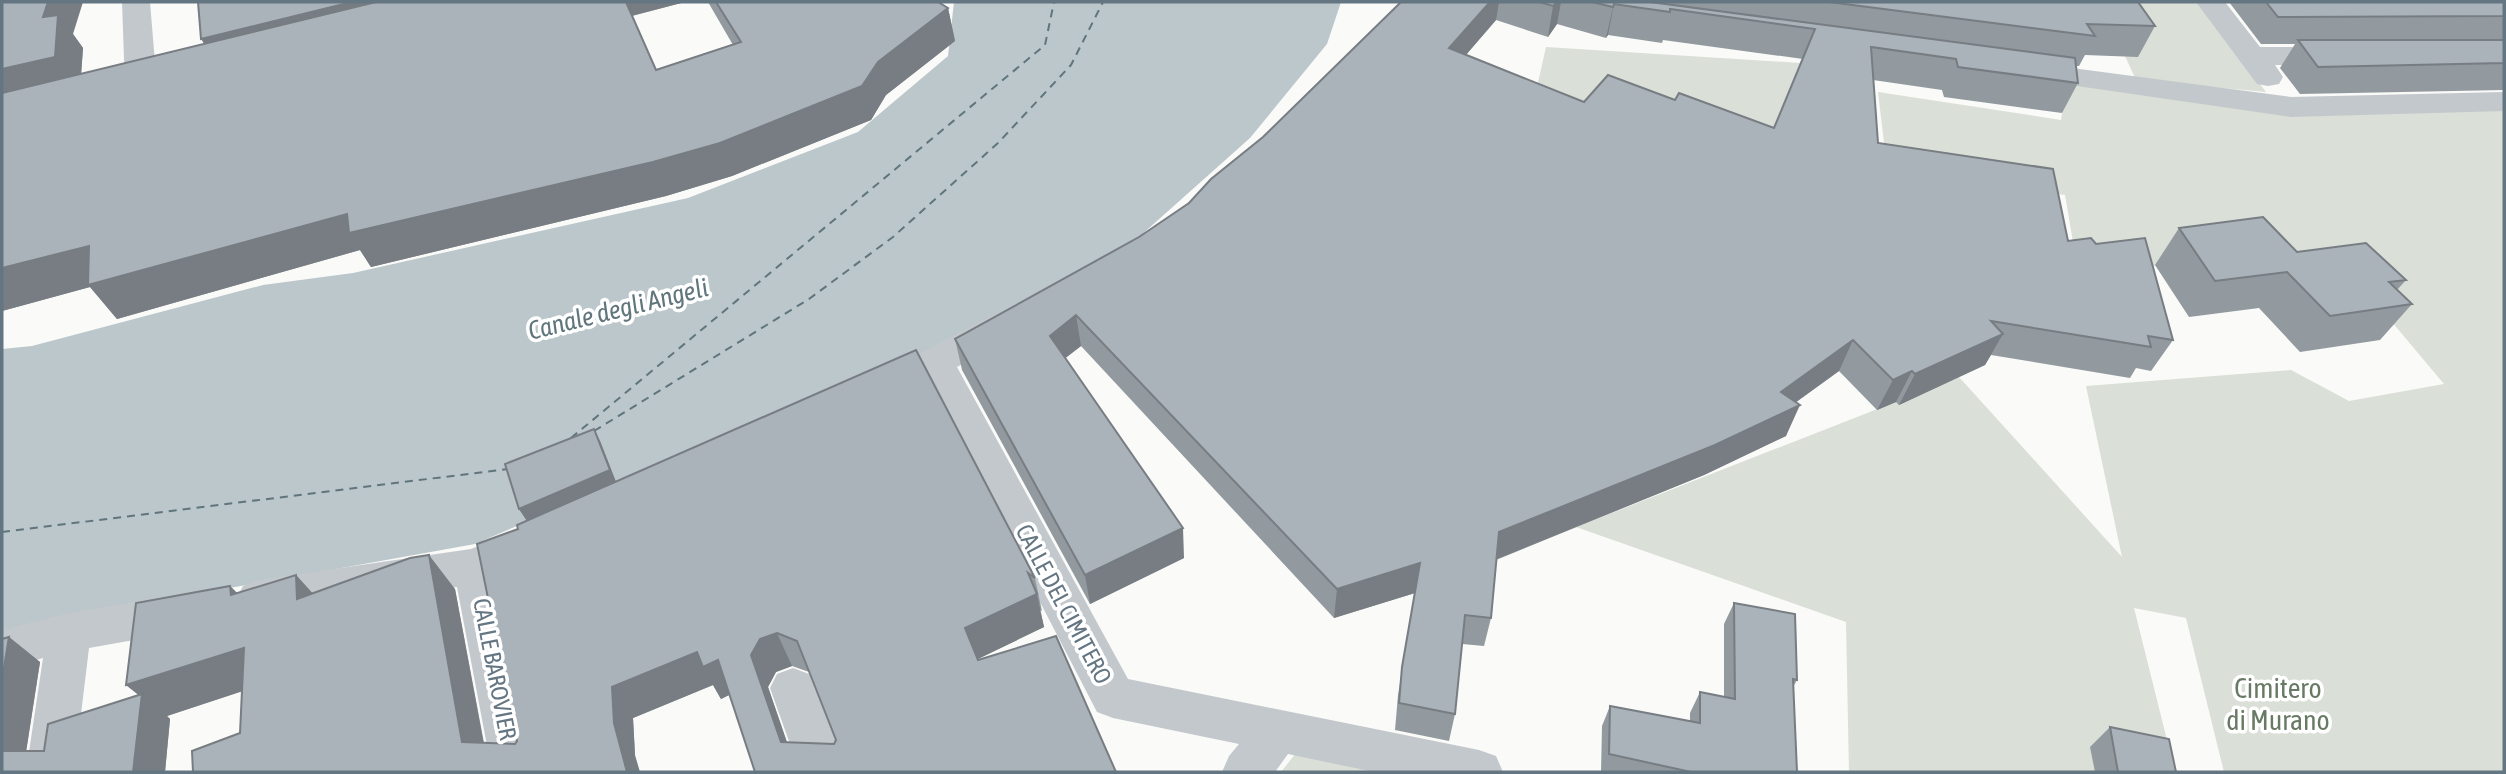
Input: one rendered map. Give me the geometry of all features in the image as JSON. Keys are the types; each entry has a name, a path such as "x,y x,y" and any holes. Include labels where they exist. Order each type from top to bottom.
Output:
{"street":[{"path":"136,2 142,86"},
{"path":"2210,2 2291,107"},
{"path":"2252,56 2371,56"},
{"path":"2002,68 2291,107 2504,102"},
{"path":"848,401 935,362 1032,310"},
{"name":"CALLE DEL CIMITERO","path":"935,362 1113,697 1479,772"},
{"path":"2,650 69,632 475,566 558,530"},
{"name":"CALLE BAROVIER","path":"475,566 516,772"},
{"path":"50,772 69,632"},
{"path":"793,688 824,772"},
{"path":"1246,772 1278,731"}],"green space":[{"path":"2102,2 2199,2 2266,92 2136,80 2125,56 2137,56"},
{"path":"1546,47 1800,63 1763,159 1537,87"},
{"name":"Cimitero di Murano","path":"2067,84 2293,111 2504,107 2504,772 2224,772 2186,618 2134,608 2175,772 1849,772 1846,622 1576,527 1959,377 2122,557 2086,386 2291,370 2349,401 2444,384 2339,259 2237,254 2079,277 2065,195 1887,168 1878,92 2061,120"},
{"path":"1296,753 1401,772 1281,772"}],"water":[{"name":"Canale degli Angeli","path":"954,2 1341,2 1327,44 1250,138 1130,245 970,332 475,544 80,615 2,634 2,349 32,346 263,285 353,273 688,198 858,132 948,56"}],"building":[{"path":"2,2 48,2 43,17 58,15 55,57 2,69"},
{"path":"198,2 352,2 201,39"},
{"path":"376,2 626,2 656,70 741,42 716,2 938,2 948,8 878,62 862,86 720,143 653,162 349,233 347,214 88,285 89,246 2,268 2,93"},
{"path":"1401,2 1490,2 1449,48 1584,102 1608,75 1675,100 1679,93 1774,128 1815,29 1670,9 1670,12 1614,4 1613,7 1592,2 1650,2 2075,58 2078,83 1958,67 1956,59 1871,47 1878,143 2053,169 2068,241 2091,238 2096,244 2145,238 2173,340 2148,336 2151,347 1991,321 2003,334 1915,374 1912,371 1893,380 1853,340 1781,392 1800,405 1715,445 1499,532 1491,618 1465,615 1455,714 1399,703 1402,667 1420,563 1337,589 1076,315 1050,336 1183,528 1085,575 955,339 1139,237 1189,203 1211,179 1263,137"},
{"path":"1539,2 1557,2 1553,6"},
{"path":"1829,2 2138,2 2155,26 2087,24 2095,36"},
{"path":"2266,2 2504,2 2504,16 2278,17"},
{"path":"2298,40 2504,40 2504,63 2318,67"},
{"path":"2263,217 2297,252 2366,243 2406,280 2389,282 2412,304 2330,316 2287,272 2215,281 2179,228"},
{"path":"916,350 1035,578 1028,573 1037,594 965,628 978,660 1056,636 1116,772 755,772 718,660 703,667 697,652 612,687 614,723 627,772 193,772 192,751 240,733 244,648 126,685 136,603 230,586 231,595 296,575 297,599 410,558 429,555 462,742 515,744 517,741 477,544 518,529 517,525","holes":["777,633 797,641 836,740 834,744 781,742 751,655 760,639"]},
{"path":"594,429 610,470 519,509 505,464"},
{"path":"1734,603 1795,614 1797,680 1793,679 1797,772 1691,772 1609,754 1610,706 1700,723 1700,692 1735,699"},
{"path":"9,637 2,680 2,639"},
{"path":"142,694 133,772 2,772 2,751 44,751 48,724"},
{"path":"2110,727 2169,739 2176,772 2118,772"}],"ferry route":[{"path":"571,438 1045,45 1054,2"},
{"path":"594,431 809,299 893,237 998,143 1071,65 1103,2"},
{"path":"2,532 508,469"}]}
